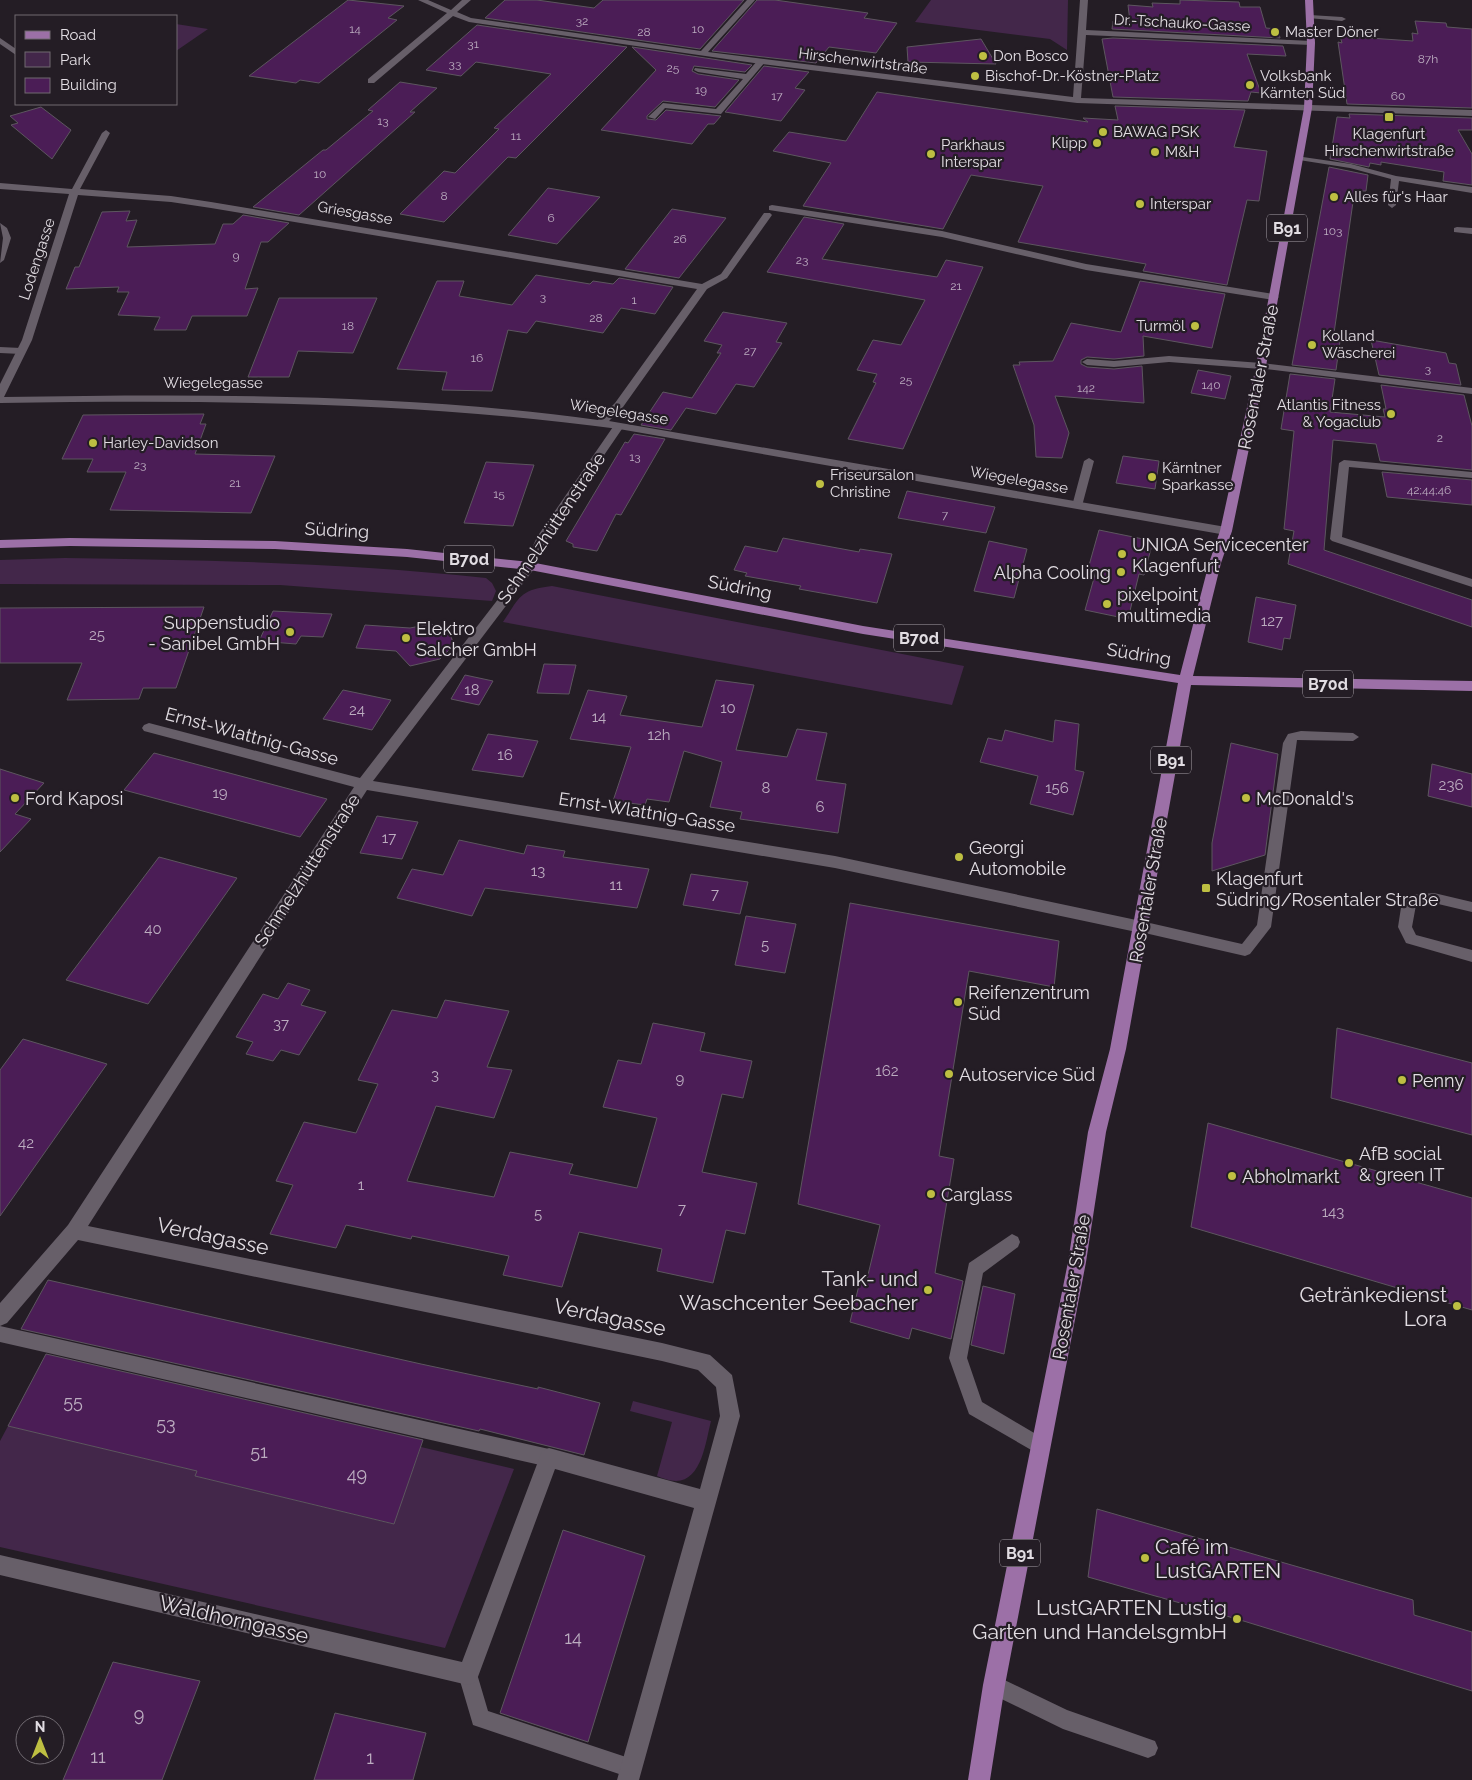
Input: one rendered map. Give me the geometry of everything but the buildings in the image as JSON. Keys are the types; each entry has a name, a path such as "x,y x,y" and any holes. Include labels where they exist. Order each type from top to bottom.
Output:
{"main road":[{"name":"Rosentaler Straße","path":"979,1780 994,1685 1077,1262 1097,1132 1118,1049 1185,680 1215,563 1226,531 1274,297 1308,108 1309,0"},
{"name":"Südring","path":"0,544 70,542 275,545 407,553 530,566 862,630 1185,680 1472,686"}],"street":[{"name":"Hirschenwirtstraße","path":"422,0 451,14 470,20 760,62 1077,100 1472,113"},
{"path":"371,81 467,0"},
{"path":"703,54 751,0"},
{"path":"1077,100 1084,0"},
{"name":"Dr.-Tschauko-Gasse","path":"1082,32 1310,43"},
{"path":"0,40 15,51"},
{"name":"Lodengasse","path":"0,395 21,351 75,191 106,133"},
{"name":"Griesgasse","path":"0,186 171,199 259,212 703,287"},
{"path":"601,423 619,405 703,287 724,276 770,211"},
{"path":"1261,366 1472,391"},
{"name":"Wiegelegasse","path":"0,400 294,398 357,400 481,409 601,423 1226,531"},
{"name":"Schmelzhüttenstraße","path":"0,1317 74,1231 363,784 530,566"},
{"name":"Ernst-Wlattnig-Gasse","path":"149,728 363,784 834,862 1141,927"},
{"name":"Verdagasse","path":"74,1231 662,1352 703,1362 724,1382 730,1416 629,1774"},
{"path":"468,1674 549,1458 707,1501"},
{"name":"Waldhorngasse","path":"0,1565 468,1674"}],"lane":[{"path":"1310,17 1342,19"},
{"path":"652,117 663,105 718,112 760,62"},
{"path":"698,70 748,77"},
{"path":"1299,158 1351,166 1395,178 1472,190"},
{"path":"1392,205 1395,178"},
{"path":"770,211 942,234 1086,268 1274,297"},
{"path":"0,226 7,234 8,240 0,260"},
{"path":"1457,230 1472,231"},
{"path":"0,350 21,351"},
{"path":"1087,362 1114,364 1169,359 1261,366"},
{"name":"Schmelzhüttenstraße","path":"530,566 543,537 619,426"},
{"path":"1077,506 1089,460"},
{"path":"1472,475 1344,463 1336,539 1472,583"},
{"path":"1141,927 1245,950 1264,927 1289,744 1292,738 1301,735 1353,737"},
{"path":"1472,907 1434,898 1412,900 1407,905 1405,927 1411,939 1420,943 1472,956"},
{"path":"1012,1242 975,1269 958,1358 975,1408 1040,1446"},
{"path":"0,1334 549,1458"},
{"path":"468,1674 480,1718 629,1774"},
{"path":"994,1685 1064,1719 1148,1748"}],"green space":[{"path":"931,0 1068,0 1067,50 1050,39 915,22"},
{"path":"178,24 208,29 178,50"},
{"path":"65,558 223,561 433,573 486,578 492,583 496,591 492,601 280,585 0,584 0,560"},
{"path":"552,586 964,666 952,705 503,622 513,606 526,593"},
{"path":"633,1401 711,1421 705,1448 692,1474 685,1479 676,1481 657,1476 672,1422 630,1411"},
{"path":"8,1426 197,1471 195,1476 393,1524 421,1447 514,1469 445,1648 0,1547 0,1441"}],"place":[{"name":"Master Döner","path":"1275,32"},
{"name":"Don Bosco","path":"983,56"},
{"name":"Bischof-Dr.-Köstner-Platz","path":"975,76"},
{"name":"Volksbank Kärnten Süd","path":"1250,85"},
{"name":"Klagenfurt Hirschenwirtstraße","path":"1389,117"},
{"name":"BAWAG PSK","path":"1103,132"},
{"name":"Klipp","path":"1097,143"},
{"name":"M&H","path":"1155,152"},
{"name":"Parkhaus Interspar","path":"931,154"},
{"name":"Alles für's Haar","path":"1334,197"},
{"name":"Interspar","path":"1140,204"},
{"name":"Turmöl","path":"1195,326"},
{"name":"Kolland Wäscherei","path":"1312,345"},
{"name":"Atlantis Fitness & Yogaclub","path":"1391,414"},
{"name":"Harley-Davidson","path":"93,443"},
{"name":"Kärntner Sparkasse","path":"1152,477"},
{"name":"Friseursalon Christine","path":"820,484"},
{"name":"UNIQA Servicecenter Klagenfurt","path":"1122,554"},
{"name":"Alpha Cooling","path":"1121,572"},
{"name":"pixelpoint multimedia","path":"1107,604"},
{"name":"Suppenstudio - Sanibel GmbH","path":"290,632"},
{"name":"Elektro Salcher GmbH","path":"406,638"},
{"name":"Ford Kaposi","path":"15,798"},
{"name":"McDonald's","path":"1246,798"},
{"name":"Georgi Automobile","path":"959,857"},
{"name":"Klagenfurt Südring/Rosentaler Straße","path":"1206,888"},
{"name":"Reifenzentrum Süd","path":"958,1002"},
{"name":"Autoservice Süd","path":"949,1074"},
{"name":"Penny","path":"1402,1080"},
{"name":"AfB social & green IT","path":"1349,1163"},
{"name":"Abholmarkt","path":"1232,1176"},
{"name":"Carglass","path":"931,1194"},
{"name":"Tank- und Waschcenter Seebacher","path":"928,1290"},
{"name":"Getränkedienst Lora","path":"1457,1306"},
{"name":"Café im LustGARTEN","path":"1145,1558"},
{"name":"LustGARTEN Lustig Garten und HandelsgmbH","path":"1237,1619"}]}
